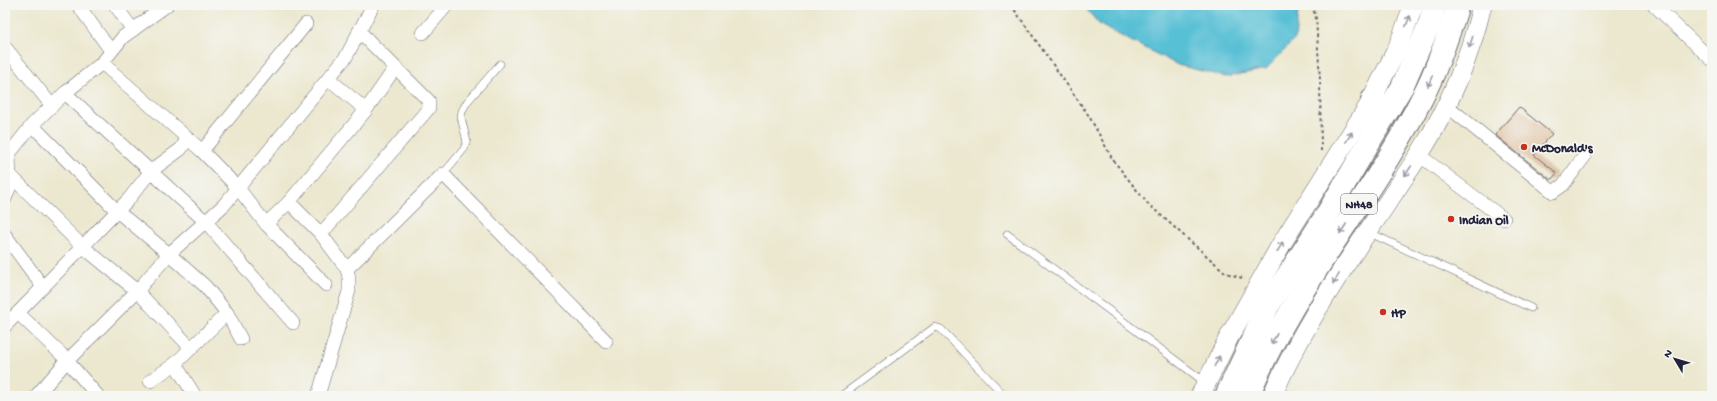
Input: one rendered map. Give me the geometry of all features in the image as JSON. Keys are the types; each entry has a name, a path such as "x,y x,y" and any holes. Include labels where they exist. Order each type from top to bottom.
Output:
{"highway":[{"name":"NH48","path":"1226,396 1268,306 1325,217 1380,104 1402,87 1429,25 1435,5"},
{"name":"NH48","path":"1248,396 1274,338 1374,181 1420,103 1449,33 1458,5"}],"street":[{"path":"78,5 111,51"},
{"path":"115,5 133,30"},
{"path":"5,198 10,186 7,152 65,93 102,62 123,37 167,5"},
{"path":"36,396 67,361 137,291 169,254 224,205 346,57 373,5"},
{"path":"423,33 447,5"},
{"path":"1203,390 1228,339 1282,243 1322,182 1380,104 1397,49 1414,5"},
{"path":"1272,396 1294,349 1337,277 1419,155 1446,105 1468,53 1482,5"},
{"path":"1654,5 1712,60"},
{"path":"202,151 306,24"},
{"path":"321,234 429,108 429,101 360,31"},
{"path":"5,47 52,106"},
{"path":"102,62 202,151 238,188 266,224 326,285"},
{"path":"266,224 289,202 366,110 396,68"},
{"path":"329,79 366,110"},
{"path":"65,93 206,222 293,323"},
{"path":"1446,105 1553,192 1563,185 1584,157"},
{"path":"32,125 117,211 205,286 228,313 242,339"},
{"path":"5,326 117,211 151,171 180,149 187,139"},
{"path":"1419,155 1504,219"},
{"path":"9,174 82,246 137,291 191,348"},
{"path":"347,269 442,174 606,341"},
{"path":"289,202 321,234 347,269 349,291 318,396"},
{"path":"5,235 43,287"},
{"path":"18,313 67,361 98,396"},
{"path":"150,381 175,364 228,313"},
{"path":"175,364 195,396"}],"lane":[{"path":"442,174 464,149 467,142 461,117 462,111 467,102 500,64"},
{"path":"1368,231 1531,308"},
{"path":"1007,234 1203,390"},
{"path":"841,396 935,327 941,329 1005,396"}],"path":[{"path":"1011,5 1089,116 1113,160 1147,203 1226,273 1260,283"},
{"path":"1312,5 1316,18 1320,80 1322,182"}],"water":[{"path":"1083,5 1296,5 1298,13 1295,39 1266,69 1226,77 1178,65 1100,25"}],"building":[{"name":"McDonald's","path":"1519,107 1552,134 1534,155 1557,173 1551,180 1495,135"}],"place":[{"name":"McDonald's","path":"1524,147"},
{"name":"Indian Oil","path":"1451,219"},
{"name":"HP","path":"1383,312"}]}
